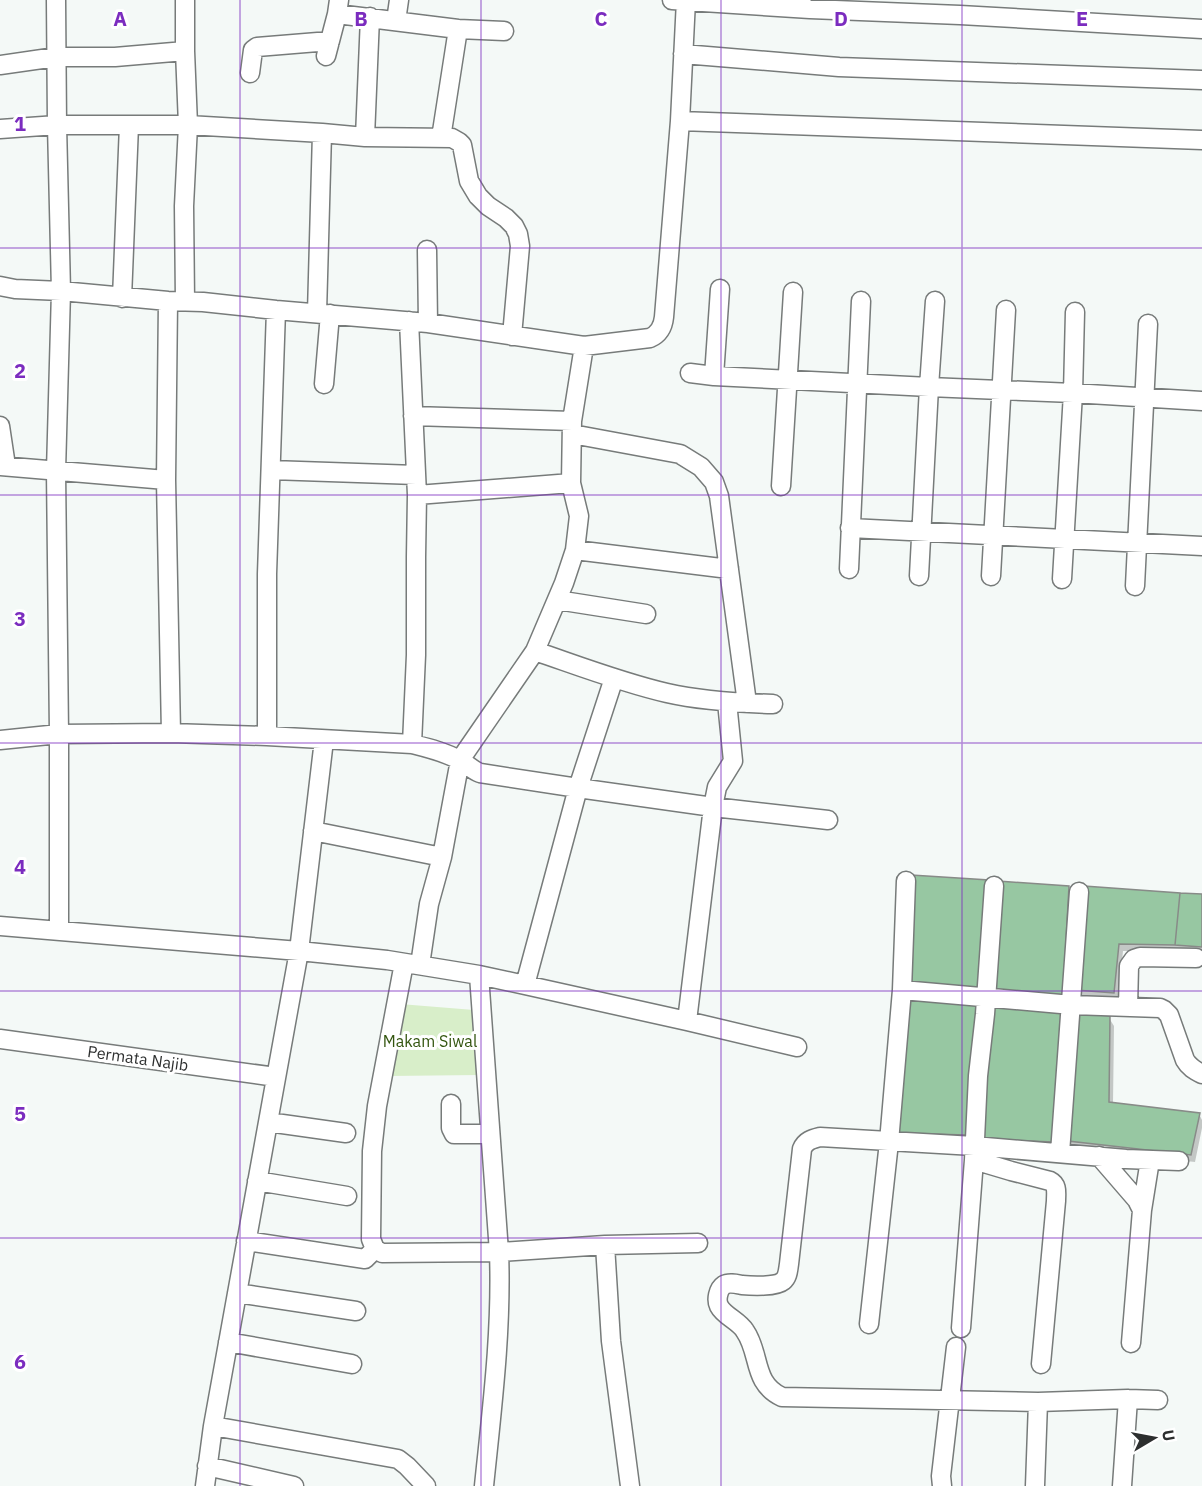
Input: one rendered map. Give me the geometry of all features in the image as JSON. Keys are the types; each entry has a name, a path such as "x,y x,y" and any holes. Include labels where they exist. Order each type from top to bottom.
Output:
{"street":[{"path":"56,0 62,291 56,471 59,734 58,931"},
{"path":"171,733 166,480 188,125 185,0"},
{"path":"396,21 399,0"},
{"path":"0,286 428,322 512,336 595,345 650,338 663,325 680,121 683,54 681,0 960,8 1202,29"},
{"path":"250,73 253,50 257,46 328,49 338,7 370,17 396,21 458,29 504,31"},
{"path":"365,137 370,17"},
{"path":"441,138 458,29"},
{"path":"0,65 56,57 115,57 185,51"},
{"path":"683,54 840,67 1202,80"},
{"path":"680,121 1202,140"},
{"path":"0,129 57,125 188,125 365,137 452,138 459,142 463,150 469,181 478,196 506,218 518,234 520,246 512,336"},
{"path":"122,298 129,125"},
{"path":"322,133 324,384"},
{"path":"427,250 428,322"},
{"path":"714,376 720,290"},
{"path":"781,486 793,292"},
{"path":"849,569 861,301"},
{"path":"920,576 928,387 935,302"},
{"path":"267,736 267,574 276,310"},
{"path":"991,576 1006,310"},
{"path":"1062,579 1073,393 1075,312"},
{"path":"409,321 417,495 416,655 412,744"},
{"path":"1135,586 1148,324"},
{"path":"595,345 572,428 571,483 579,516 575,550 564,583 535,651 460,760 442,857 412,964 377,1106 372,1151 371,1239 375,1249 382,1253 499,1252 605,1245 698,1243"},
{"path":"690,373 1202,401"},
{"path":"413,416 572,428 680,454 701,466 717,489 747,703"},
{"path":"0,426 3,466 166,480"},
{"path":"271,470 416,475"},
{"path":"417,495 571,483"},
{"path":"850,528 1202,546"},
{"path":"575,550 729,569"},
{"path":"557,600 646,614"},
{"path":"535,651 614,678 668,693 727,702 773,704"},
{"path":"525,986 578,788 614,678"},
{"path":"687,1021 713,807 717,787 733,761 727,702"},
{"path":"0,740 59,734 171,733 412,744 460,760 472,770 480,773 713,807 828,820"},
{"path":"205,1486 213,1426 299,951 324,740"},
{"path":"313,831 442,857"},
{"path":"869,1324 889,1142 902,990 906,881"},
{"path":"961,1328 978,1076 994,886"},
{"path":"1060,1153 1079,891"},
{"path":"0,926 387,960 479,975 796,1047"},
{"path":"1128,1007 1130,966 1134,959 1140,957 1196,958"},
{"path":"479,975 500,1290 496,1369 484,1486"},
{"path":"902,990 1072,1005 1155,1007 1167,1012 1185,1060 1192,1069 1202,1074"},
{"name":"Permata Najib","path":"0,1039 276,1077"},
{"path":"451,1104 451,1128 454,1134 490,1134"},
{"path":"268,1122 346,1133"},
{"path":"1158,1400 1038,1402 788,1398 776,1395 766,1386 744,1329 719,1307 717,1299 724,1285 780,1283 788,1274 802,1149 813,1139 820,1137 889,1142 974,1153 1060,1153 1179,1161"},
{"path":"974,1153 1011,1171 1055,1183 1056,1201 1041,1364"},
{"path":"1099,1156 1137,1200 1142,1210"},
{"path":"1131,1343 1142,1210 1150,1160"},
{"path":"257,1181 347,1196"},
{"path":"246,1241 365,1259 375,1249"},
{"path":"605,1245 611,1341 630,1486"},
{"path":"237,1293 356,1311"},
{"path":"228,1342 352,1364"},
{"path":"942,1486 956,1347"},
{"path":"1122,1486 1128,1399"},
{"path":"1035,1486 1038,1402"},
{"path":"213,1426 398,1459 425,1486"},
{"path":"207,1466 294,1486"}],"green space":[{"name":"Makam Siwal","path":"400,1004 474,1010 479,1075 389,1076"}],"building":[{"path":"911,875 989,880 980,988 906,985"},
{"path":"998,881 1069,886 1063,995 991,991"},
{"path":"1084,886 1180,893 1175,945 1119,944 1114,993 1076,990"},
{"path":"1180,893 1202,894 1202,947 1175,945"},
{"path":"905,996 977,1004 967,1135 895,1133"},
{"path":"991,1004 1064,1011 1054,1142 979,1139"},
{"path":"1078,1013 1110,1016 1109,1102 1200,1113 1191,1155 1068,1141"}]}
